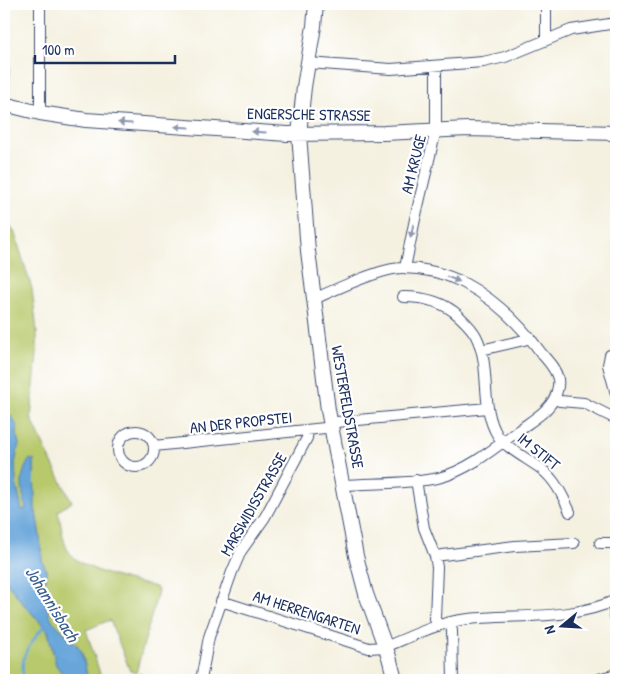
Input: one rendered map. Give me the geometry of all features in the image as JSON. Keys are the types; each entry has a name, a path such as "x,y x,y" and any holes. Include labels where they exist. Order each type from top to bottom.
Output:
{"main road":[{"name":"WESTERFELDSTRASSE","path":"316,4 299,134 305,226 331,425 360,572 374,618 386,646 395,680"},
{"name":"ENGERSCHE STRASSE","path":"4,104 63,117 299,134 468,129 616,133"}],"street":[{"path":"40,4 40,113"},
{"path":"546,4 546,40"},
{"path":"308,63 391,69 483,62 505,57 571,30 616,23"},
{"name":"AM KRUGE","path":"406,268 420,195 436,130 436,67"},
{"path":"314,299 393,269 406,268 433,272 465,284 512,317 555,371 558,387 554,399 546,410 486,454 440,478 344,485"},
{"path":"402,297 428,298 447,307 466,323 476,335 481,350 488,408 498,436 503,442"},
{"path":"481,350 524,340 529,336"},
{"path":"616,353 610,355 608,359 616,394"},
{"path":"554,399 584,403 615,415"},
{"name":"AN DER PROPSTEI","path":"154,446 325,428 338,422 488,408"},
{"name":"MARSWIDISSTRASSE","path":"200,680 209,637 241,551 265,517 307,438 308,430"},
{"name":"IM STIFT","path":"503,442 542,469 555,483 570,512"},
{"path":"416,480 424,528 435,556 437,576 435,618 438,626"},
{"path":"435,556 515,546 574,543"},
{"path":"600,543 616,543"},
{"path":"386,646 450,622 468,619 551,614 584,609 614,600 616,620"},
{"name":"AM HERRENGARTEN","path":"221,601 369,648 386,646"},
{"path":"450,622 452,631 453,680"},
{"path":"596,680 616,674"}],"green space":[{"path":"4,4 9,4 9,94 4,93"},
{"path":"4,217 14,231 32,289 37,332 37,353 31,418 72,502 58,511 67,549 82,563 94,569 156,587 158,591 136,673 130,671 110,620 86,630 102,680 88,680 83,656 77,644 57,627 52,620 39,589 46,579 46,570 42,560 35,507 34,460 23,493 26,510 22,511 16,483 15,463 19,444 17,427 5,408 4,396 7,361 4,312"},
{"path":"4,578 21,601 48,631 56,665 67,680 4,680"}],"water":[{"path":"4,396 5,408 17,427 19,444 15,463 16,483 22,510 26,509 22,477 30,459 34,460 35,507 42,560 46,570 46,579 39,589 52,620 81,650 88,680 67,680 56,665 48,631 21,601 4,578"}],"waterway":[{"name":"Johannisbach","path":"24,680 24,656 45,624"}]}
